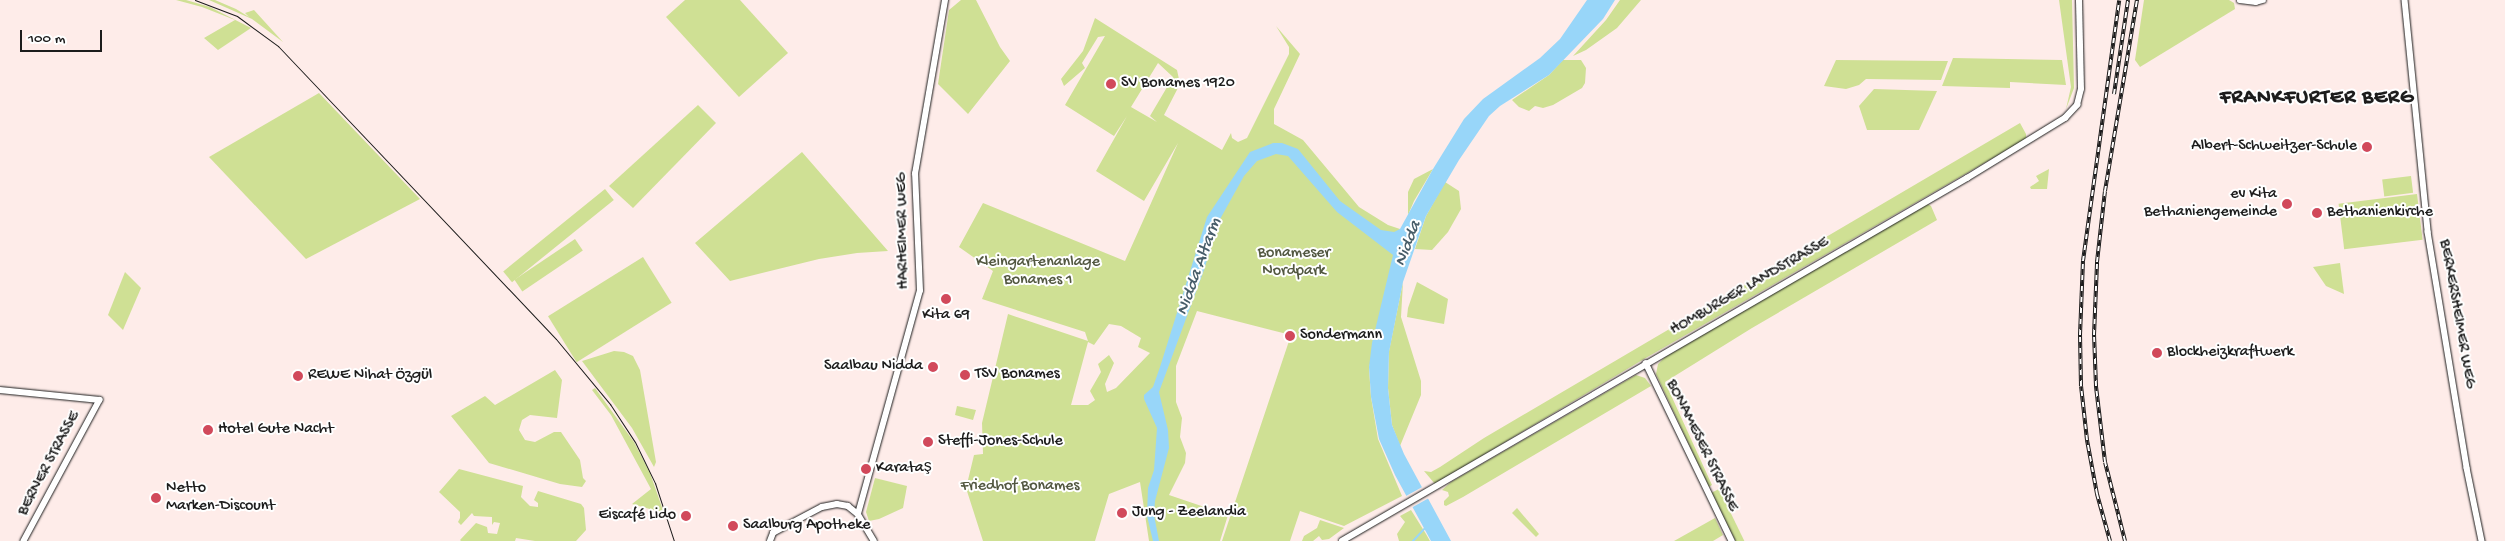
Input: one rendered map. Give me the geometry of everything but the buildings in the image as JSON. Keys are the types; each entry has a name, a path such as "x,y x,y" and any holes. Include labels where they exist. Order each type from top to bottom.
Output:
{"street":[{"name":"HARHEIMER WEG","path":"858,514 920,291 915,174 945,0"},
{"name":"HOMBURGER LANDSTRASSE","path":"1342,541 1967,178 2065,118 2077,105 2081,90 2079,0"},
{"path":"2240,0 2263,0"},
{"name":"BERKERSHEIMER WEG","path":"2405,0 2428,232 2468,476 2482,541"},
{"name":"BONAMESER STRASSE","path":"1646,363 1732,541"},
{"name":"BERNER STRASSE","path":"0,390 100,400 24,541"},
{"path":"770,541 773,533 827,505 842,505 858,514 874,541"}],"green space":[{"path":"176,0 186,0 210,7 251,28 218,50 204,38 235,20 202,7"},
{"path":"209,0 215,0 249,17 245,13 254,10 283,42 252,19"},
{"path":"685,0 740,0 788,53 739,97 666,17"},
{"path":"961,0 976,0 1000,47 1010,61 968,114 938,84 949,10"},
{"path":"1620,0 1641,0 1617,28 1586,50 1573,56 1606,20"},
{"path":"2059,0 2072,0 2074,88 2066,109 2071,87"},
{"path":"2144,0 2229,0 2234,3 2235,9 2140,67 2135,60"},
{"path":"1095,18 1177,70 1180,84 1164,115 1222,150 1231,133 1232,138 1238,142 1247,138 1289,54 1289,47 1276,26 1300,54 1274,109 1274,124 1303,140 1359,207 1388,225 1400,229 1369,368 1371,397 1378,439 1402,496 1344,526 1300,511 1290,541 1222,541 1291,335 1197,311 1176,366 1176,402 1182,418 1180,437 1186,453 1185,463 1169,495 1228,515 1220,541 1149,541 1140,482 1109,494 1095,541 983,541 966,488 969,486 968,480 974,455 983,454 982,423 1008,314 1088,341 1085,332 982,299 993,271 959,247 983,203 1125,261 1178,143 1144,201 1096,171 1127,116 1114,136 1065,105 1105,36 1098,37 1082,63 1085,68 1064,86 1061,79 1083,51","holes":["1158,63 1173,77 1150,116 1157,122 1131,107","1109,324 1121,326 1141,338 1138,347 1150,353 1116,388 1107,392 1105,384 1114,363 1109,355 1098,364 1101,372 1090,391 1095,400 1088,405 1071,405 1088,342 1094,345"]},
{"path":"1953,58 2062,60 2066,85 2010,82 2010,88 1942,86"},
{"path":"1563,60 1581,60 1586,68 1585,83 1582,88 1553,105 1543,108 1535,106 1529,111 1519,107 1512,100 1549,75"},
{"path":"1836,60 1948,61 1941,80 1866,79 1859,85 1846,89 1824,86"},
{"path":"1874,89 1937,91 1919,130 1867,130 1859,106"},
{"path":"319,93 420,199 306,259 209,157"},
{"path":"698,105 716,123 633,208 609,186"},
{"path":"2020,123 2026,134 2026,139 1644,359 1435,484 1424,471 1431,472 1440,467 1484,438"},
{"path":"802,152 888,251 857,253 819,259 730,281 695,243"},
{"path":"1433,169 1408,215 1408,192 1414,179"},
{"path":"2049,169 2047,189 2031,189 2030,187 2039,181 2036,176"},
{"path":"2411,176 2413,193 2384,196 2382,180"},
{"path":"1445,182 1459,191 1461,209 1448,232 1432,250 1415,249 1426,216"},
{"path":"605,189 614,200 512,282 503,271"},
{"path":"2417,194 2423,240 2344,249 2339,204"},
{"path":"1926,203 1931,206 1937,220 1752,328 1665,382 1712,485 1709,487 1656,374 1658,364 1665,357"},
{"path":"575,239 583,251 522,291 514,280"},
{"path":"643,257 672,303 577,362 548,316"},
{"path":"2340,263 2344,294 2326,286 2313,267"},
{"path":"125,272 141,288 123,330 108,315"},
{"path":"1403,282 1401,317 1421,381 1421,395 1400,446 1392,425 1388,388 1389,351"},
{"path":"1417,282 1448,299 1444,324 1407,317 1408,308"},
{"path":"614,351 624,352 633,356 640,370 656,462 654,467 632,428 582,361"},
{"path":"555,370 562,380 557,418 530,415 522,420 519,430 525,440 535,442 554,432 561,432 580,460 583,478 586,481 582,487 560,484 489,463 451,416 485,396 495,405"},
{"path":"1636,375 1645,378 1651,386 1463,497 1446,506 1444,505 1444,501 1449,496 1448,492 1442,490 1451,482"},
{"path":"595,388 634,442 650,473 664,513 632,504 651,489 611,415 592,390"},
{"path":"957,406 976,410 973,420 955,415"},
{"path":"459,469 523,486 521,497 530,506 538,507 538,503 534,500 538,491 581,504 584,508 586,530 576,541 535,541 516,538 515,541 461,541 476,523 487,527 488,533 497,534 500,523 494,522 492,525 492,517 474,516 472,513 461,525 458,522 460,512 439,492"},
{"path":"875,478 907,486 903,508 879,519 869,521 866,512"},
{"path":"1719,489 1744,541 1735,541 1712,493"},
{"path":"1517,508 1539,534 1536,537 1512,513"},
{"path":"1411,510 1430,541 1399,541 1397,534 1405,522 1400,516"},
{"path":"1715,518 1723,535 1713,541 1674,541"},
{"path":"1320,520 1344,528 1329,539 1322,540 1319,536 1313,541 1302,541 1304,536 1317,528"}],"water":[{"path":"1587,0 1615,0 1603,19 1549,75 1500,106 1489,116 1459,160 1426,216 1403,282 1389,352 1388,388 1392,425 1404,454 1451,541 1431,541 1395,475 1379,439 1371,397 1369,367 1372,343 1393,255 1337,212 1288,156 1276,154 1257,161 1244,176 1219,221 1204,270 1159,392 1168,430 1169,448 1155,501 1154,515 1159,541 1153,541 1147,516 1148,488 1154,470 1157,428 1144,395 1153,387 1207,217 1250,152 1273,143 1282,143 1298,149 1340,201 1381,230 1394,232 1400,229 1433,169 1464,119 1483,99 1540,58 1560,39"}],"pier":[{"path":"1424,486 1430,497 1410,509 1404,497"}],"waterway":[{"path":"1413,541 1426,527"}],"tram line":[{"path":"195,0 237,16 278,46 556,339 610,404 635,442 655,483 674,541"}],"railway":[{"path":"2110,541 2097,494 2087,440 2081,386 2080,335 2083,261 2119,0"},
{"path":"2114,94 2128,0"},
{"path":"2125,541 2105,462 2096,386 2094,335 2097,262 2105,191 2137,0"}],"place":[{"name":"SV Bonames 1920","path":"1111,84"},
{"name":"Albert-Schweitzer-Schule","path":"2367,147"},
{"name":"ev Kita Bethaniengemeinde","path":"2287,204"},
{"name":"Bethanienkirche","path":"2317,213"},
{"name":"Kita 69","path":"946,299"},
{"name":"Sondermann","path":"1290,336"},
{"name":"Blockheizkraftwerk","path":"2157,353"},
{"name":"Saalbau Nidda","path":"933,367"},
{"name":"TSV Bonames","path":"965,375"},
{"name":"REWE Nihat Özgül","path":"298,376"},
{"name":"Hotel Gute Nacht","path":"208,430"},
{"name":"Steffi-Jones-Schule","path":"928,442"},
{"name":"Karataş","path":"866,469"},
{"name":"Netto Marken-Discount","path":"156,498"},
{"name":"Jung - Zeelandia","path":"1122,513"},
{"name":"Eiscafé Lido","path":"686,516"},
{"name":"Saalburg Apotheke","path":"733,526"}],"district":[{"name":"FRANKFURTER BERG","path":"2317,99"}],"water label":[{"name":"Nidda","path":"1409,244"},
{"name":"Nidda Altarm","path":"1200,267"}],"park label":[{"name":"Bonameser Nordpark","path":"1294,263"},
{"name":"Kleingartenanlage Bonames 1","path":"1038,272"},
{"name":"Friedhof Bonames","path":"1020,487"}]}
